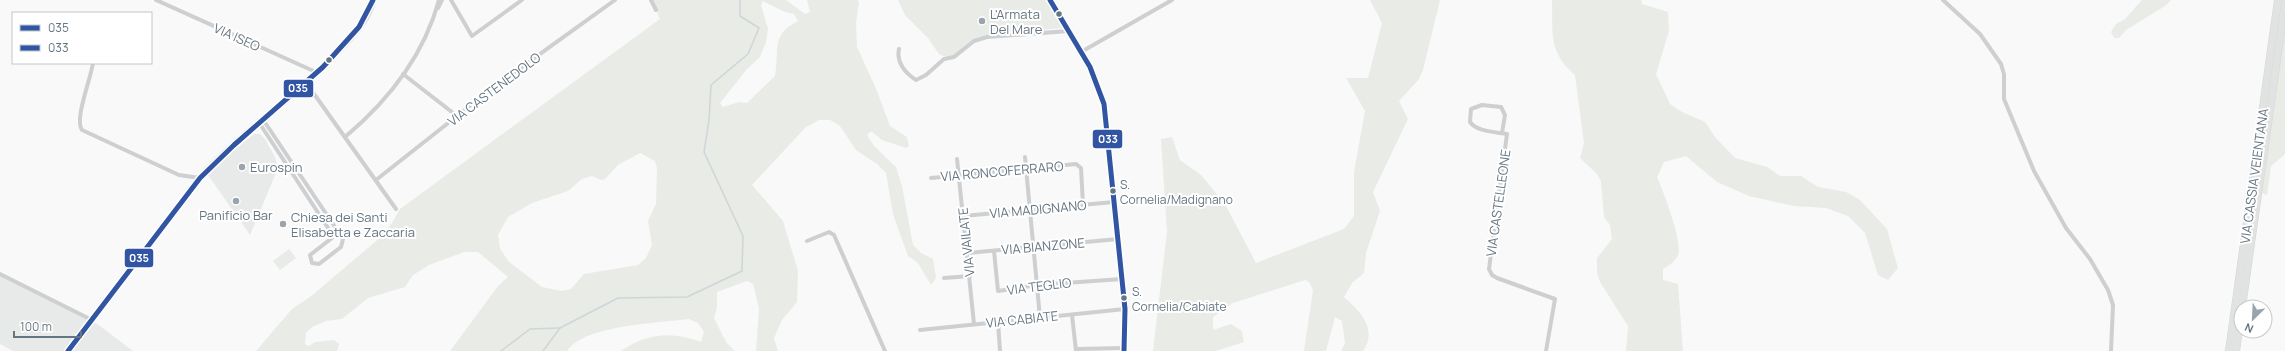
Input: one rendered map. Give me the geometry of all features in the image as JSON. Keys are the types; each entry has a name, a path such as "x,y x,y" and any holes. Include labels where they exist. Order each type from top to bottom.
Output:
{"highway":[{"name":"VIA CASSIA VEIENTANA","path":"2229,351 2278,0"},
{"name":"VIA CASSIA VEIENTANA","path":"2243,299 2285,3"},
{"path":"2236,351 2238,339"}],"street":[{"name":"VIA ISEO","path":"156,0 319,74"},
{"path":"68,351 200,178 224,153 262,123 319,74 362,23 373,0"},
{"path":"435,13 438,0"},
{"path":"345,137 372,114 403,74 418,51 442,0"},
{"path":"451,0 472,36 522,0"},
{"name":"VIA CASTENEDOLO","path":"376,180 457,116 615,0"},
{"path":"651,0 656,10"},
{"path":"1050,0 1096,80 1104,104 1125,309 1124,350 1076,350 1072,315"},
{"path":"1081,52 1172,0"},
{"path":"1943,0 1980,34 2001,64 2004,74 2004,99 2034,171 2066,228 2090,258 2108,290 2113,305 2111,351"},
{"path":"899,49 898,58 901,66 916,80 926,76 944,59 954,57 974,41 987,37 1069,31"},
{"path":"93,64 92,77 80,116 79,126 82,130 179,175 200,178"},
{"path":"403,74 457,116"},
{"path":"307,84 396,209"},
{"name":"VIA CASTELLEONE","path":"1502,133 1505,115 1501,107 1482,105 1471,109 1470,122 1473,126 1502,133 1507,134 1489,269 1492,275 1497,278 1555,300 1546,351"},
{"path":"262,123 343,239 341,247 318,264 312,263 310,255 332,238 332,234 262,123"},
{"path":"1025,157 1040,318"},
{"name":"VIA VAILATE","path":"957,160 968,253 974,324"},
{"name":"VIA RONCOFERRARO","path":"931,178 1079,165 1081,168 1083,205"},
{"name":"VIA MADIGNANO","path":"963,216 1114,202"},
{"path":"807,241 829,232 834,235 885,351"},
{"name":"VIA BIANZONE","path":"968,253 1118,239"},
{"name":"VIA TEGLIO","path":"994,250 998,291 1037,285 1122,279"},
{"path":"0,274 92,320"},
{"path":"944,278 970,276"},
{"name":"VIA CABIATE","path":"920,330 1125,309"},
{"path":"998,322 1000,351"}],"shaded area":[{"path":"652,0 786,0 805,14 810,12 807,0 857,0 859,2 856,23 857,47 877,91 890,126 907,137 909,146 906,148 882,140 871,131 867,135 874,146 896,167 902,186 913,245 921,253 933,259 936,278 931,285 918,263 908,256 893,214 886,173 877,164 856,150 840,126 830,120 819,120 806,127 752,185 783,221 798,271 797,302 782,320 774,338 778,351 756,351 759,308 753,284 747,281 717,292 717,307 714,318 726,342 735,351 621,351 640,340 650,337 670,335 690,338 701,342 704,332 698,323 689,319 641,324 605,331 576,342 567,351 450,351 498,286 508,277 478,252 464,252 429,265 413,275 405,287 368,298 342,319 326,321 312,327 306,333 305,344 309,346 315,342 334,340 339,344 337,351 256,351 292,309 310,297 381,237 392,223 400,209 660,19","holes":["763,1 785,12 794,14 798,21 789,26 780,38 778,44 775,76 747,103 739,102 723,107 720,103 747,69 760,57 766,42 768,29 761,5","640,153 655,161 657,168 656,204 648,221 652,245 646,258 638,265 584,274 571,289 562,291 542,287 508,261 500,248 498,235 508,217 532,203 568,191 582,179 592,176 601,180 605,179 618,165"]},
{"path":"898,0 1046,0 1063,28 991,34 979,37 954,56 943,56 939,54 928,38 905,15"},
{"path":"1370,0 1440,0 1423,70 1419,79 1399,101 1408,119 1373,192 1380,211 1366,253 1364,273 1352,283 1344,297 1361,314 1368,328 1369,335 1363,351 1341,351 1345,343 1342,321 1335,317 1326,351 1304,351 1313,290 1309,282 1305,280 1233,303 1213,317 1213,330 1231,324 1242,331 1244,342 1216,351 1153,351 1167,232 1161,139 1172,137 1180,160 1201,175 1225,204 1256,263 1344,229 1354,216 1354,172 1365,111 1346,78 1368,78 1382,23"},
{"path":"1552,0 1641,0 1642,4 1668,12 1669,31 1656,74 1670,104 1682,112 1705,122 1715,137 1735,158 1767,167 1780,176 1801,176 1818,187 1846,192 1860,200 1887,229 1898,268 1888,280 1878,275 1865,233 1848,216 1826,208 1794,206 1749,196 1717,182 1686,156 1664,162 1657,177 1672,216 1679,248 1678,255 1675,260 1663,269 1663,280 1678,284 1683,351 1626,351 1628,326 1600,282 1597,272 1597,258 1612,239 1610,225 1604,217 1601,181 1597,174 1580,158 1584,143 1575,75 1566,67 1556,50 1553,32"},
{"path":"2142,0 2171,0 2165,6 2126,30 2119,38 2114,38 2111,32 2116,24 2125,19"},
{"path":"2285,21 2285,154 2271,166 2267,195 2262,193"},
{"path":"254,134 260,134 265,139 275,157 278,168 250,235 208,175 223,159"},
{"path":"289,249 296,258 280,270 273,261"},
{"path":"0,274 92,320 133,351 13,351 0,344"}],"waterway":[{"path":"543,351 560,328 618,298 687,297 742,271 743,236 704,152 709,120 711,85 748,54 759,28 740,16 740,0"},
{"path":"501,351 530,329 560,328"}],"transit line":[{"name":"035","path":"68,351 200,178 234,145 323,67 359,27 373,0"},
{"name":"033","path":"1050,0 1090,67 1104,104 1125,309 1124,351"}],"place":[{"name":"L'Armata Del Mare","path":"982,21"},
{"name":"Eurospin","path":"242,167"},
{"name":"S. Cornelia/Madignano","path":"1113,191"},
{"name":"Panificio Bar","path":"236,201"},
{"name":"Chiesa dei Santi Elisabetta e Zaccaria","path":"283,224"},
{"name":"S. Cornelia/Cabiate","path":"1124,298"}]}
